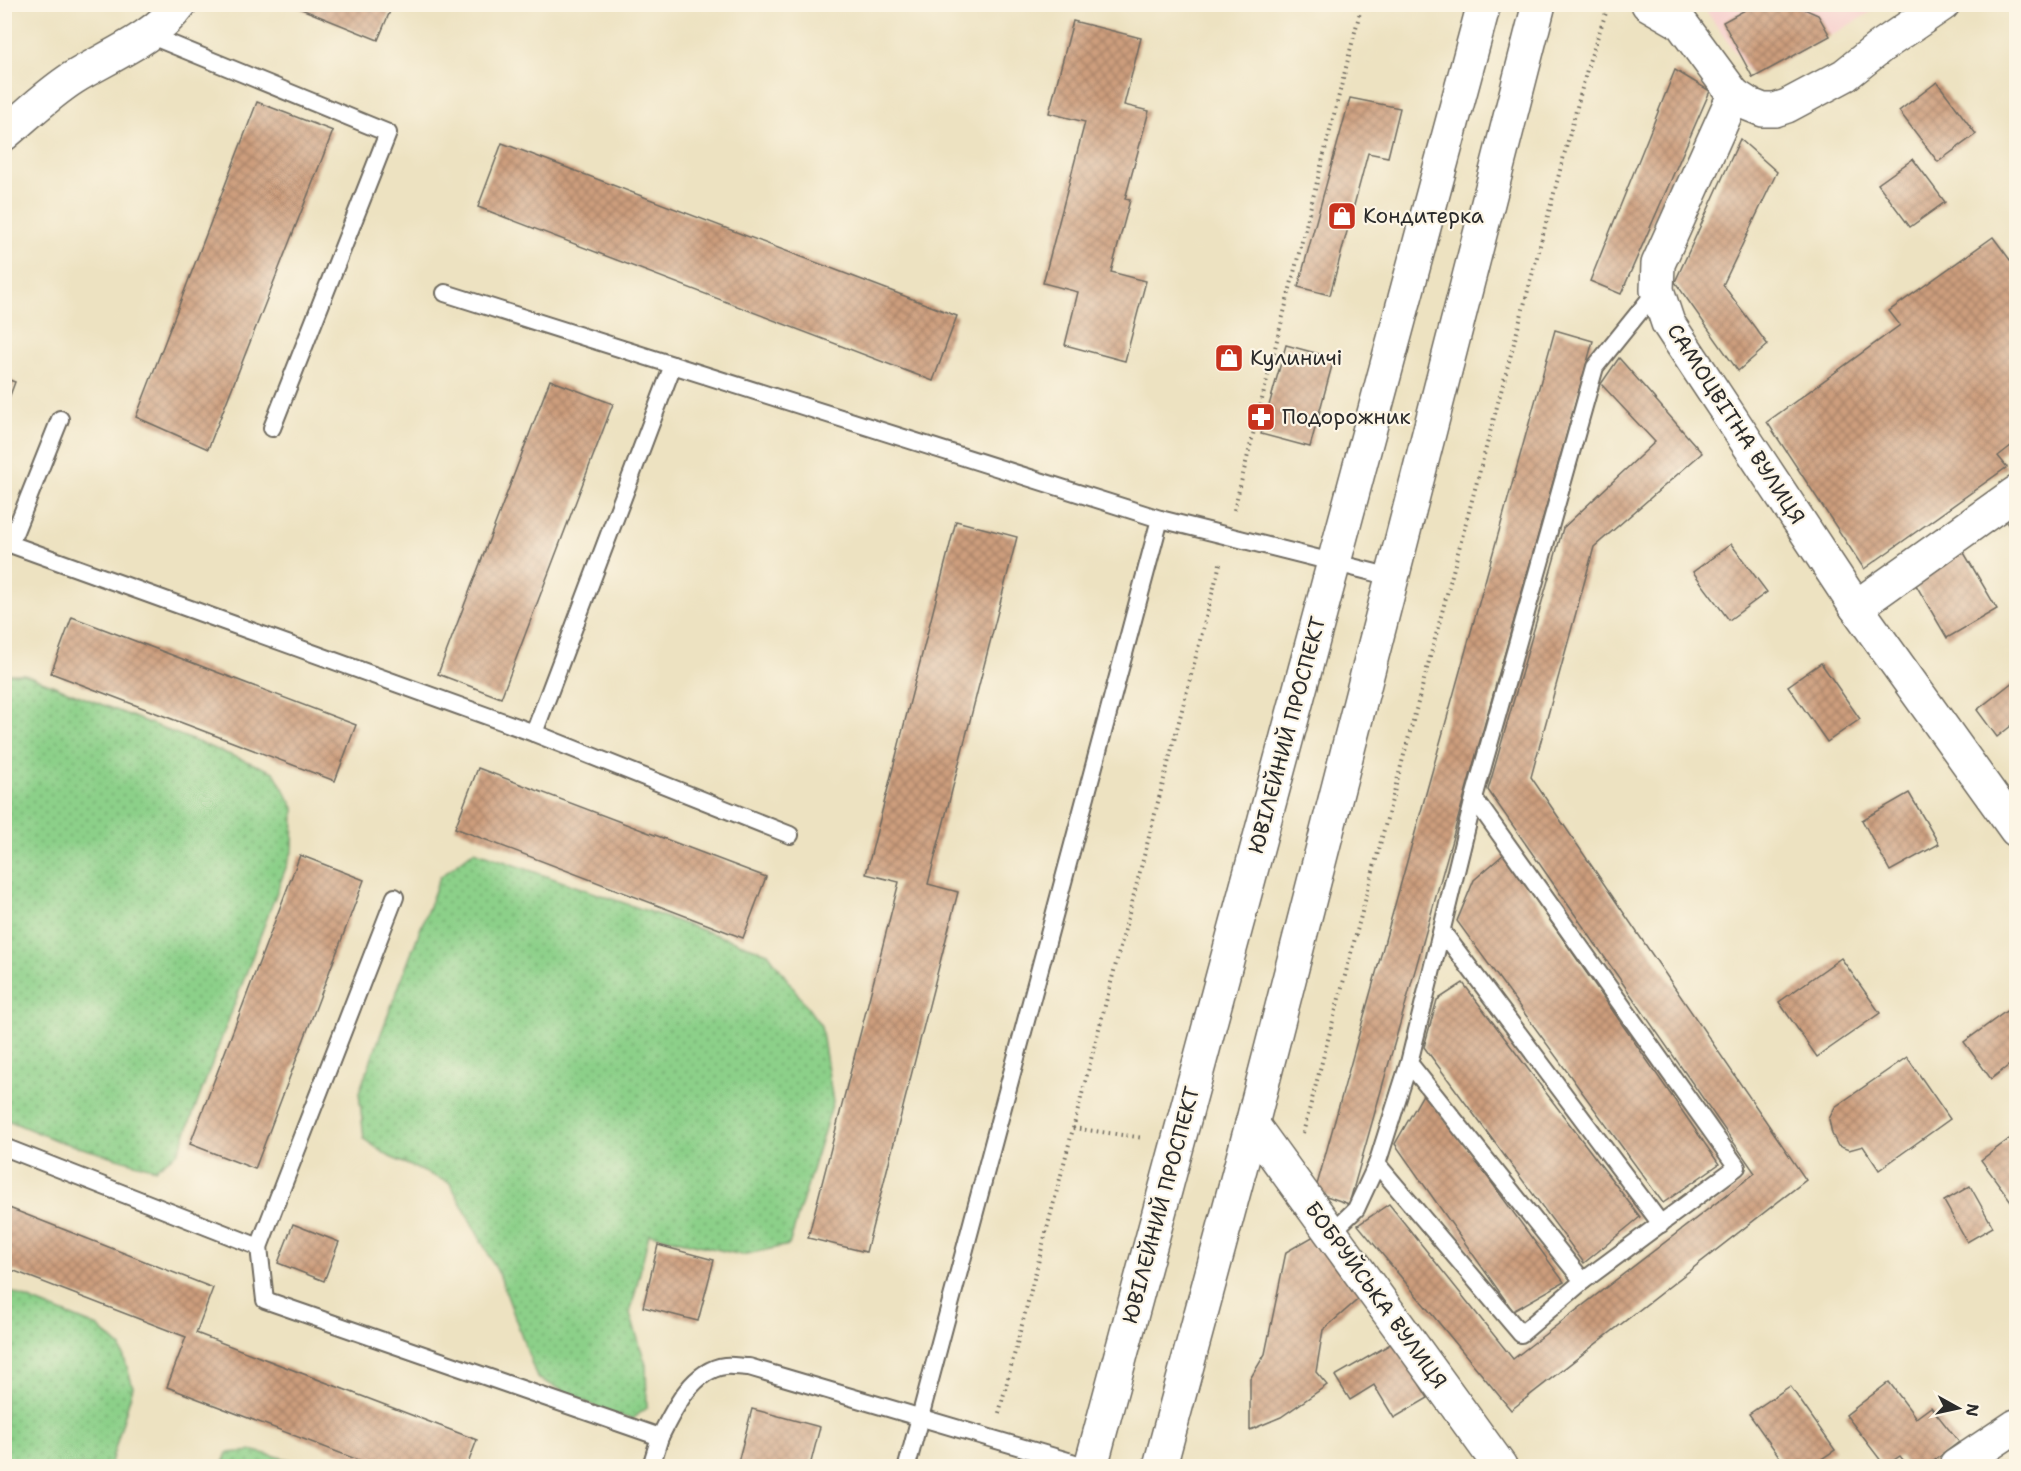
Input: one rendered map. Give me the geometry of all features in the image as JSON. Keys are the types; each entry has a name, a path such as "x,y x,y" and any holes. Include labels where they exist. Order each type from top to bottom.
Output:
{"main road":[{"path":"4,134 55,90 99,62 149,35 180,4"},
{"name":"ЮВІЛЕЙНИЙ ПРОСПЕКТ","path":"1091,1467 1484,4"},
{"path":"1160,1467 1252,1124 1539,4"},
{"path":"1648,4 1681,23 1734,95 1763,110 1787,106 1845,75 1880,47 1943,4"},
{"name":"САМОЦВІТНА ВУЛИЦЯ","path":"1734,95 1658,264 1657,291 1668,323 1856,607 2016,830"},
{"path":"1856,607 2016,493"},
{"name":"БОБРУЙСЬКА ВУЛИЦЯ","path":"1252,1124 1500,1467"},
{"path":"1956,1467 1994,1456 2016,1426"}],"lane":[{"path":"149,35 388,133 272,428"},
{"path":"1331,1233 1356,1209 1377,1164 1409,1063 1474,798 1595,367 1657,291"},
{"path":"445,293 1160,519 1392,577"},
{"path":"534,733 673,365"},
{"path":"60,418 7,551 534,733 790,835"},
{"path":"907,1467 1160,519"},
{"path":"1377,1164 1521,1334 1583,1281 1737,1167 1474,798"},
{"path":"395,897 259,1247 265,1300 660,1437"},
{"path":"1442,931 1661,1224"},
{"path":"1409,1063 1583,1281"},
{"path":"4,1147 259,1247"},
{"path":"651,1467 660,1437 680,1398 703,1374 723,1366 748,1367 1085,1467"}],"path":[{"path":"992,1439 1227,536 1362,4"},
{"path":"1291,1178 1586,73 1609,4"},
{"path":"1073,1128 1150,1139"}],"shaded area":[{"path":"1702,5 1883,5 1753,78"}],"green space":[{"path":"4,674 24,674 274,772 294,808 293,849 179,1151 155,1169 58,1141 5,1119"},
{"path":"474,851 768,953 821,1026 833,1102 789,1245 742,1255 649,1234 630,1314 646,1365 647,1407 633,1419 611,1414 537,1378 500,1276 450,1183 390,1157 364,1139 359,1092 440,877"},
{"path":"4,1289 98,1327 121,1348 133,1387 110,1466 5,1466"},
{"path":"254,1451 314,1466 222,1466 227,1453"}],"building":[{"path":"289,4 393,4 378,40"},
{"path":"1756,4 1793,4 1818,15 1830,36 1753,78 1723,22"},
{"path":"1073,21 1141,38 1124,105 1149,111 1125,199 1130,200 1111,272 1146,281 1125,361 1065,345 1078,292 1043,283 1085,122 1049,113"},
{"path":"1675,70 1710,91 1621,294 1590,281"},
{"path":"1937,82 1976,134 1938,162 1899,111"},
{"path":"1350,98 1400,108 1388,157 1368,153 1330,295 1298,287"},
{"path":"257,102 333,131 208,449 136,417"},
{"path":"1740,139 1777,172 1723,285 1768,345 1738,371 1675,282"},
{"path":"502,143 957,316 933,381 478,207"},
{"path":"1913,159 1945,202 1910,227 1878,184"},
{"path":"1993,237 2016,268 2016,442 1998,456 2007,467 1864,569 1767,422 1900,325 1889,311"},
{"path":"1555,330 1593,341 1349,1204 1315,1192"},
{"path":"1286,345 1334,358 1310,447 1261,434"},
{"path":"1619,358 1702,453 1594,547 1531,777 1806,1180 1511,1410 1358,1225 1389,1204 1513,1359 1755,1173 1488,790 1563,528 1655,442 1601,384"},
{"path":"4,378 15,382 5,409 4,409"},
{"path":"550,380 613,404 501,698 438,674"},
{"path":"2016,517 2016,537 2007,523"},
{"path":"956,521 1017,537 928,884 958,892 866,1252 808,1238 899,882 866,874"},
{"path":"1731,544 1767,592 1729,620 1693,572"},
{"path":"1963,551 1997,609 1947,638 1913,580"},
{"path":"72,617 356,725 335,781 51,673"},
{"path":"1821,663 1860,719 1827,742 1788,686"},
{"path":"2014,681 2016,684 2016,722 1997,737 1977,710"},
{"path":"478,768 766,877 743,938 455,828"},
{"path":"1909,793 1939,844 1890,871 1862,820"},
{"path":"1504,854 1719,1164 1663,1203 1457,921 1474,880"},
{"path":"300,855 364,880 255,1169 190,1144"},
{"path":"1841,958 1880,1013 1817,1057 1779,1002"},
{"path":"1463,983 1640,1217 1584,1263 1424,1047 1437,1000"},
{"path":"2016,1004 2016,1060 1991,1079 1964,1042"},
{"path":"1907,1057 1950,1119 1879,1170 1863,1146 1849,1150 1838,1146 1832,1134 1829,1119 1835,1107"},
{"path":"1425,1091 1564,1282 1513,1311 1395,1144"},
{"path":"2016,1134 2016,1208 1981,1160"},
{"path":"1970,1186 1993,1227 1967,1242 1944,1201"},
{"path":"4,1206 213,1288 196,1333 477,1440 467,1466 374,1466 167,1387 186,1337 4,1267"},
{"path":"293,1224 339,1242 324,1281 278,1263"},
{"path":"1321,1232 1363,1295 1323,1330 1316,1372 1327,1385 1281,1417 1250,1430 1250,1379 1265,1354 1286,1252"},
{"path":"658,1245 714,1260 698,1321 643,1307"},
{"path":"1394,1342 1428,1398 1394,1418 1374,1385 1350,1400 1335,1376"},
{"path":"1889,1382 1916,1418 1931,1407 1959,1442 1927,1466 1908,1466 1900,1456 1885,1466 1846,1415"},
{"path":"1790,1386 1835,1450 1811,1466 1786,1466 1749,1414"},
{"path":"752,1409 820,1427 810,1466 737,1466"}],"place":[{"name":"Кондитерка","path":"1342,216"},
{"name":"Кулиничі","path":"1229,358"},
{"name":"Подорожник","path":"1261,417"}]}
